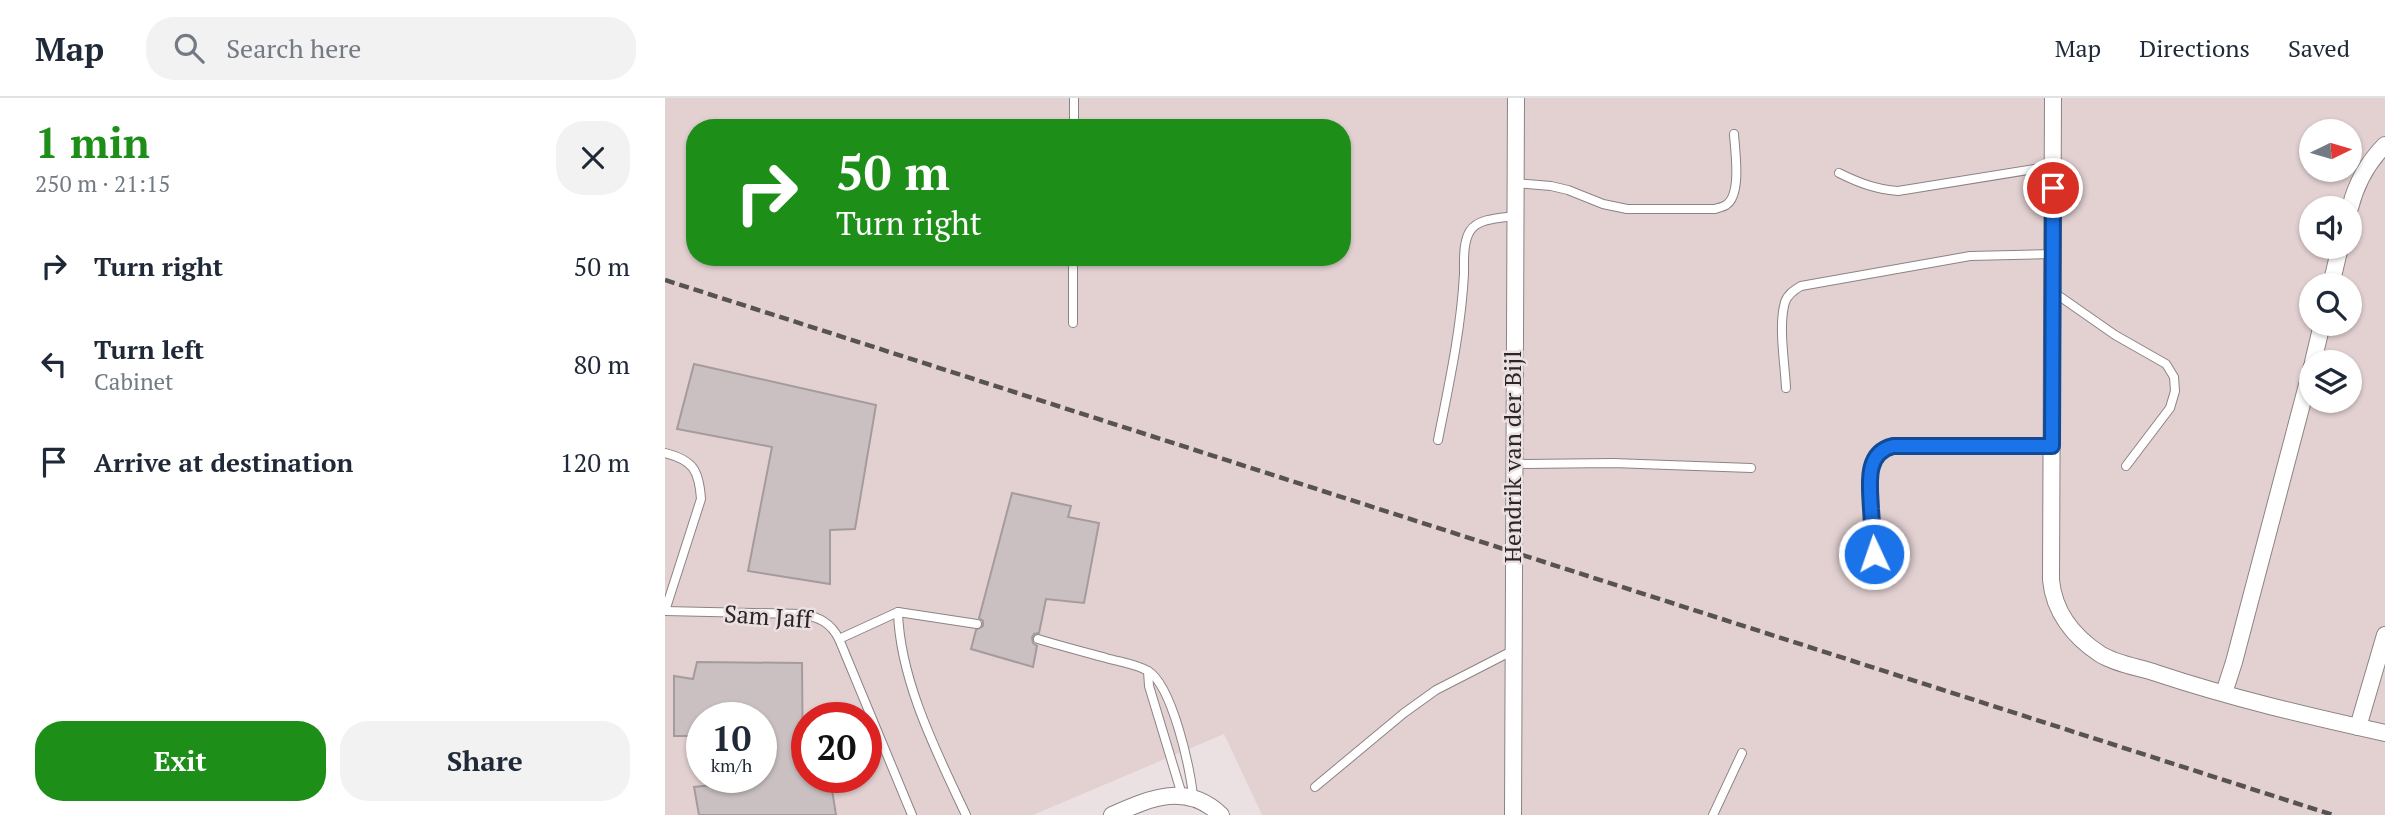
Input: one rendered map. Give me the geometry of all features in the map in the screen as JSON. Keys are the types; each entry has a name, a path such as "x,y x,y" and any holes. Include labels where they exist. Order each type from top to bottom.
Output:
{"street":[{"name":"Hendrik van der Bijl","path":"1513,815 1516,98"},
{"path":"2053,98 2051,580 2055,602 2079,638 2108,658 2224,694 2385,733"},
{"path":"2353,196 2363,173 2385,145"},
{"path":"2224,694 2299,413"},
{"path":"2358,727 2385,635"},
{"path":"1112,815 1170,796 1187,796 1209,804 1221,815"}],"lane":[{"path":"1074,98 1074,119"},
{"path":"1515,183 1551,186 1603,204 1627,209 1715,209 1726,205 1734,196 1734,134"},
{"path":"1839,173 1878,190 1898,191 2053,166"},
{"path":"1438,440 1460,330 1468,233 1474,226 1485,221 1515,216"},
{"path":"1786,388 1784,309 1791,293 1801,286 1970,256 2052,254"},
{"path":"1073,266 1073,323"},
{"path":"2052,291 2115,335 2166,364 2173,377 2175,391 2169,408 2126,466"},
{"path":"1874,554 1870,474 1878,455 1885,449 1893,446 2052,446"},
{"path":"665,453 681,457 695,469 701,499 665,611"},
{"path":"1513,464 1613,463 1751,468"},
{"name":"Sam Jaff","path":"665,611 810,615 828,623 839,639 912,815"},
{"path":"898,612 899,636 909,676 939,758 966,815"},
{"path":"839,639 898,612 978,624"},
{"path":"1038,639 1148,671 1158,679 1166,692 1186,757 1187,796"},
{"path":"1315,787 1436,690 1512,651"},
{"path":"1148,671 1149,686 1187,796"},
{"path":"1713,815 1742,753"}],"shaded area":[{"path":"665,98 2385,98 2385,815 1262,815 1224,734 1033,815 665,815"}],"building":[{"path":"694,364 876,405 855,529 830,530 830,584 748,571 772,447 677,429"},
{"path":"1012,493 1071,506 1068,517 1099,523 1084,603 1046,599 1039,633 1032,638 1037,646 1033,667 971,649 976,630 983,626 983,621 979,618"},
{"path":"697,662 802,663 802,702 791,702 791,793 833,793 836,815 699,815 695,793 777,793 777,702 686,702 686,736 674,736 674,676 693,679"}],"railway":[{"path":"665,280 2333,815"}],"route":[{"path":"1874,554 1870,474 1873,463 1885,449 1893,446 2052,446 2053,188"}]}
